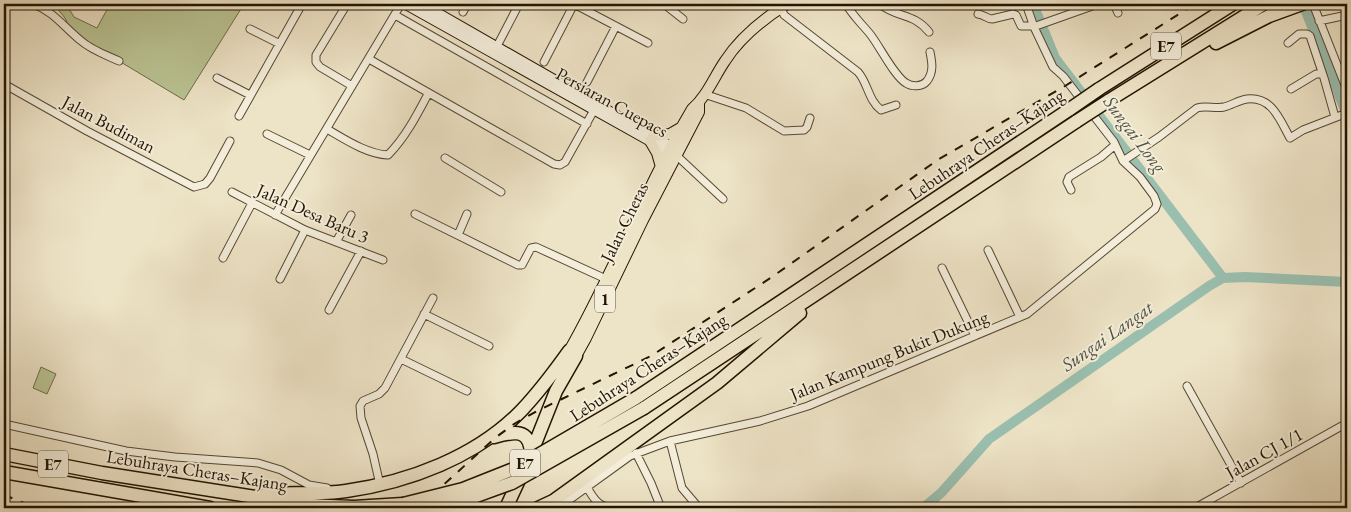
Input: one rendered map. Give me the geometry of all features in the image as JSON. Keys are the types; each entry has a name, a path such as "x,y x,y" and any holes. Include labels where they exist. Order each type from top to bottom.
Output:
{"highway":[{"name":"Lebuhraya Cheras–Kajang","path":"4,454 102,473 306,504 354,507 403,504 463,489 516,468 636,398 1149,56 1233,4"},
{"name":"Lebuhraya Cheras–Kajang","path":"433,508 465,500 512,483 644,408 1077,121 1264,4"},
{"path":"1166,65 1188,57 1230,35 1302,4"},
{"path":"538,508 553,501 717,383 846,274"},
{"path":"251,495 346,491 380,485 422,472 457,457 489,438 520,412 555,370 572,354"},
{"path":"506,508 531,454 572,354"},
{"path":"520,412 520,419 526,429 531,429 543,421"},
{"path":"489,438 513,432 522,434 531,445 531,454"},
{"path":"4,449 49,458 102,473"},
{"name":"Lebuhraya Cheras–Kajang","path":"8,474 210,508"}],"main road":[{"name":"Jalan Cheras","path":"572,354 692,109 702,98 725,60 739,42 778,7"},
{"name":"Jalan Cheras","path":"572,354 606,279 661,167 698,112 702,98"},
{"path":"661,167 651,138 670,134 682,127"}],"street":[{"path":"33,4 53,15 81,41 119,61"},
{"path":"239,116 278,43 302,4"},
{"path":"347,4 316,55 316,62 320,67 352,86"},
{"path":"275,215 394,15 403,4"},
{"name":"Persiaran Cuepacs","path":"403,4 495,50 672,151"},
{"name":"Persiaran Cuepacs","path":"422,4 594,110 651,138"},
{"path":"463,12 468,4"},
{"path":"495,50 519,4"},
{"path":"544,62 574,4 648,43"},
{"path":"664,4 683,19"},
{"path":"846,4 854,18 869,32 879,50 905,83 920,86 927,82 932,70 930,52"},
{"path":"880,4 908,18 915,18 929,32"},
{"path":"1026,4 1053,66 1063,76 1116,145 1125,160 1197,108 1203,106 1224,107 1245,99 1252,99 1270,105 1277,113 1290,138 1302,130 1347,113"},
{"path":"978,14 984,14 989,19 1013,14 1017,17 1021,26 1035,27 1099,4"},
{"path":"1114,4 1118,13"},
{"path":"1313,4 1347,90"},
{"path":"778,7 784,15 862,76 874,103 881,110 896,105"},
{"path":"394,15 587,124"},
{"path":"1320,21 1347,15"},
{"path":"587,82 616,26"},
{"path":"250,29 278,43"},
{"path":"1288,43 1299,34 1310,36 1337,117"},
{"path":"369,59 554,164 560,165 565,162 594,110"},
{"path":"1291,89 1316,74 1322,74"},
{"path":"217,78 250,95"},
{"name":"Jalan Budiman","path":"4,84 194,187 206,184 230,141"},
{"path":"327,129 358,146 381,155 388,155 415,118 428,94"},
{"path":"702,98 746,108 784,132 804,130 810,118"},
{"path":"267,134 310,155"},
{"path":"1071,190 1067,182 1069,177 1116,145"},
{"path":"672,151 723,199"},
{"path":"445,158 500,192"},
{"name":"Jalan Kampung Bukit Dukung","path":"558,508 636,453 670,441 760,421 808,406 1027,314 1155,209 1157,204 1154,196 1125,160"},
{"name":"Jalan Desa Baru 3","path":"232,192 306,230 383,260"},
{"path":"223,258 252,203"},
{"path":"414,214 518,265 522,265 525,262 531,248 536,247 606,279"},
{"path":"458,235 467,214"},
{"path":"336,242 352,215"},
{"path":"280,280 306,230"},
{"path":"988,250 1020,317"},
{"path":"329,310 361,252"},
{"path":"942,268 975,336"},
{"path":"380,485 373,454 361,418 360,406 364,401 379,394 385,388 433,298"},
{"path":"424,314 489,346"},
{"path":"401,359 467,391"},
{"path":"1186,386 1240,483"},
{"name":"Jalan CJ 1/1","path":"1195,508 1347,423"},
{"path":"4,424 126,451 268,465 309,485 346,491"},
{"path":"670,441 682,488 699,508"},
{"path":"636,453 661,508"},
{"path":"587,487 594,500 611,508"}],"green space":[{"path":"51,4 66,4 74,17 97,28 110,4 244,4 184,100 73,35 65,18"},
{"path":"41,367 56,374 47,394 33,388"}],"waterway":[{"name":"Sungai Long","path":"1033,4 1055,58 1223,278"},
{"path":"1303,4 1347,115"},
{"name":"Sungai Langat","path":"923,508 941,493 989,439 1223,278 1245,277 1347,282"}],"railway":[{"path":"418,508 495,438 514,424 651,356 772,277 939,159 1065,86 1195,4"},
{"path":"4,495 37,508"}]}
